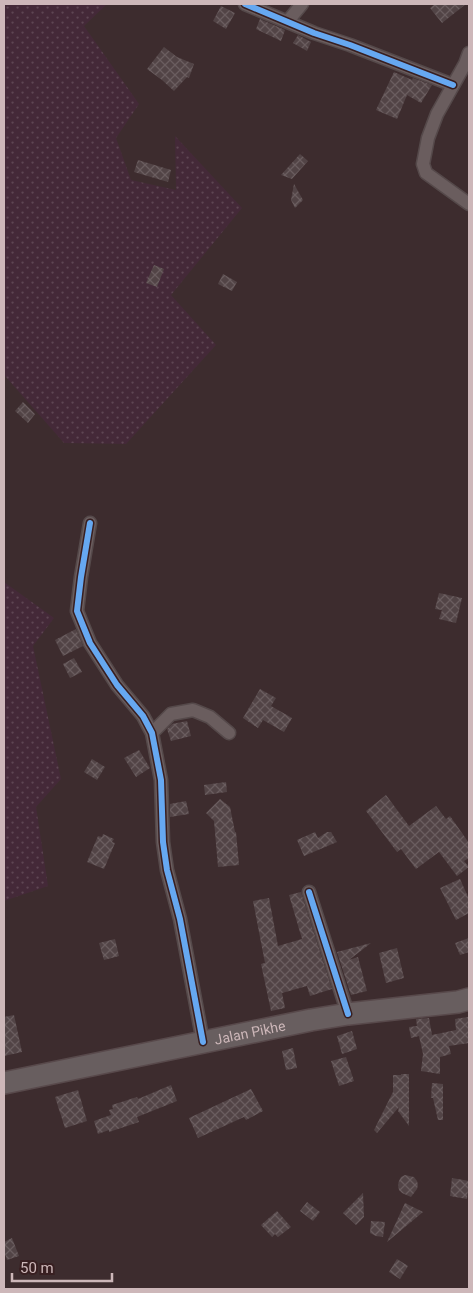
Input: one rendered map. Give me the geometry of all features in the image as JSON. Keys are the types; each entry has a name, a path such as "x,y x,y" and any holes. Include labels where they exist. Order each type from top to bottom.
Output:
{"highway":[{"name":"Jalan Pikhe","path":"4,1083 311,1020 458,1002 469,999"}],"street":[{"path":"245,4 314,33 453,85"},
{"path":"288,21 302,4"},
{"path":"469,53 465,64 437,114 428,138 423,164 426,173 469,204"},
{"path":"90,523 81,577 78,611 90,643 117,685 143,716 152,733 161,780 163,842 167,870 180,919 203,1042"},
{"path":"152,733 171,714 193,710 210,717 229,733"},
{"path":"309,892 348,1014"}],"shaded area":[{"path":"4,4 107,4 84,26 139,104 116,138 131,180 176,190 175,136 242,208 171,295 216,345 126,444 64,443 4,376"},
{"path":"4,582 54,618 33,646 61,779 36,807 48,886 4,901"}],"building":[{"path":"435,4 466,4 442,23 430,8"},
{"path":"221,6 235,13 226,29 213,21"},
{"path":"260,19 285,30 281,41 256,29"},
{"path":"298,35 311,42 307,51 293,43"},
{"path":"164,47 177,57 194,64 189,78 187,77 174,91 147,69"},
{"path":"394,72 412,80 413,78 432,85 421,103 407,95 397,119 376,110"},
{"path":"300,154 308,161 292,179 281,175"},
{"path":"138,160 171,170 168,182 134,172"},
{"path":"294,184 303,200 295,208 291,200"},
{"path":"154,265 164,269 157,287 146,283"},
{"path":"223,274 237,282 232,291 218,284"},
{"path":"23,402 35,414 28,423 15,411"},
{"path":"439,593 462,598 456,623 439,619 442,610 435,609"},
{"path":"76,629 83,646 63,656 55,640"},
{"path":"74,658 82,672 70,678 63,664"},
{"path":"260,689 276,698 271,706 292,718 284,732 263,720 258,728 243,718"},
{"path":"187,721 191,736 171,741 167,729 172,724"},
{"path":"139,750 150,768 136,777 124,758"},
{"path":"92,759 105,767 97,780 84,772"},
{"path":"226,782 227,792 205,795 204,785"},
{"path":"386,795 409,826 436,806 446,819 450,816 469,843 469,858 464,861 469,867 457,876 439,852 416,869 401,849 397,852 366,811"},
{"path":"220,799 230,807 236,832 239,865 218,867 214,821 206,813"},
{"path":"186,801 189,814 170,817 170,804"},
{"path":"315,832 318,838 327,832 331,832 337,842 304,856 297,840"},
{"path":"103,834 114,839 112,842 115,843 104,869 87,862 98,836 102,837"},
{"path":"460,879 469,899 469,913 456,920 440,888"},
{"path":"301,892 332,989 310,996 307,986 282,993 285,1008 271,1011 261,964 265,963 253,901 269,898 278,946 302,939 289,895"},
{"path":"469,938 469,952 460,955 455,943"},
{"path":"115,939 119,956 104,960 99,943"},
{"path":"371,943 349,960 358,957 367,991 351,995 337,952"},
{"path":"397,948 404,978 386,983 379,953"},
{"path":"14,1015 22,1052 4,1056 4,1017"},
{"path":"468,1017 469,1043 449,1046 451,1054 440,1057 440,1074 421,1071 423,1054 419,1036 411,1038 409,1027 417,1026 416,1019 429,1018 432,1035 456,1030 455,1019"},
{"path":"352,1031 357,1049 342,1054 337,1036"},
{"path":"293,1048 297,1068 286,1070 282,1051"},
{"path":"346,1057 354,1081 339,1086 331,1061"},
{"path":"409,1074 409,1126 398,1111 399,1107 377,1133 374,1130 393,1092 393,1075"},
{"path":"432,1083 443,1084 443,1120 438,1120 433,1098 431,1098"},
{"path":"171,1085 177,1101 137,1117 139,1122 98,1134 94,1121 111,1115 109,1110 113,1109 112,1105 137,1097 138,1099"},
{"path":"251,1089 263,1111 246,1120 244,1117 198,1138 189,1118"},
{"path":"78,1090 87,1121 65,1128 55,1097"},
{"path":"405,1175 414,1177 417,1181 417,1189 411,1197 399,1190 399,1181"},
{"path":"452,1178 469,1181 467,1199 450,1196"},
{"path":"363,1193 364,1217 356,1225 343,1213"},
{"path":"307,1202 320,1212 313,1221 300,1211"},
{"path":"405,1203 423,1212 387,1242"},
{"path":"277,1211 291,1227 278,1237 275,1234 272,1237 261,1225"},
{"path":"371,1221 385,1222 383,1237 370,1233"},
{"path":"12,1238 19,1256 7,1260 4,1242"},
{"path":"397,1259 408,1266 400,1279 389,1272"}],"cycle path":[{"path":"245,4 314,33 453,85"},
{"path":"90,523 77,611 90,643 117,685 143,716 152,733 161,780 163,842 167,870 180,919 203,1042"},
{"path":"309,892 348,1014"}]}
